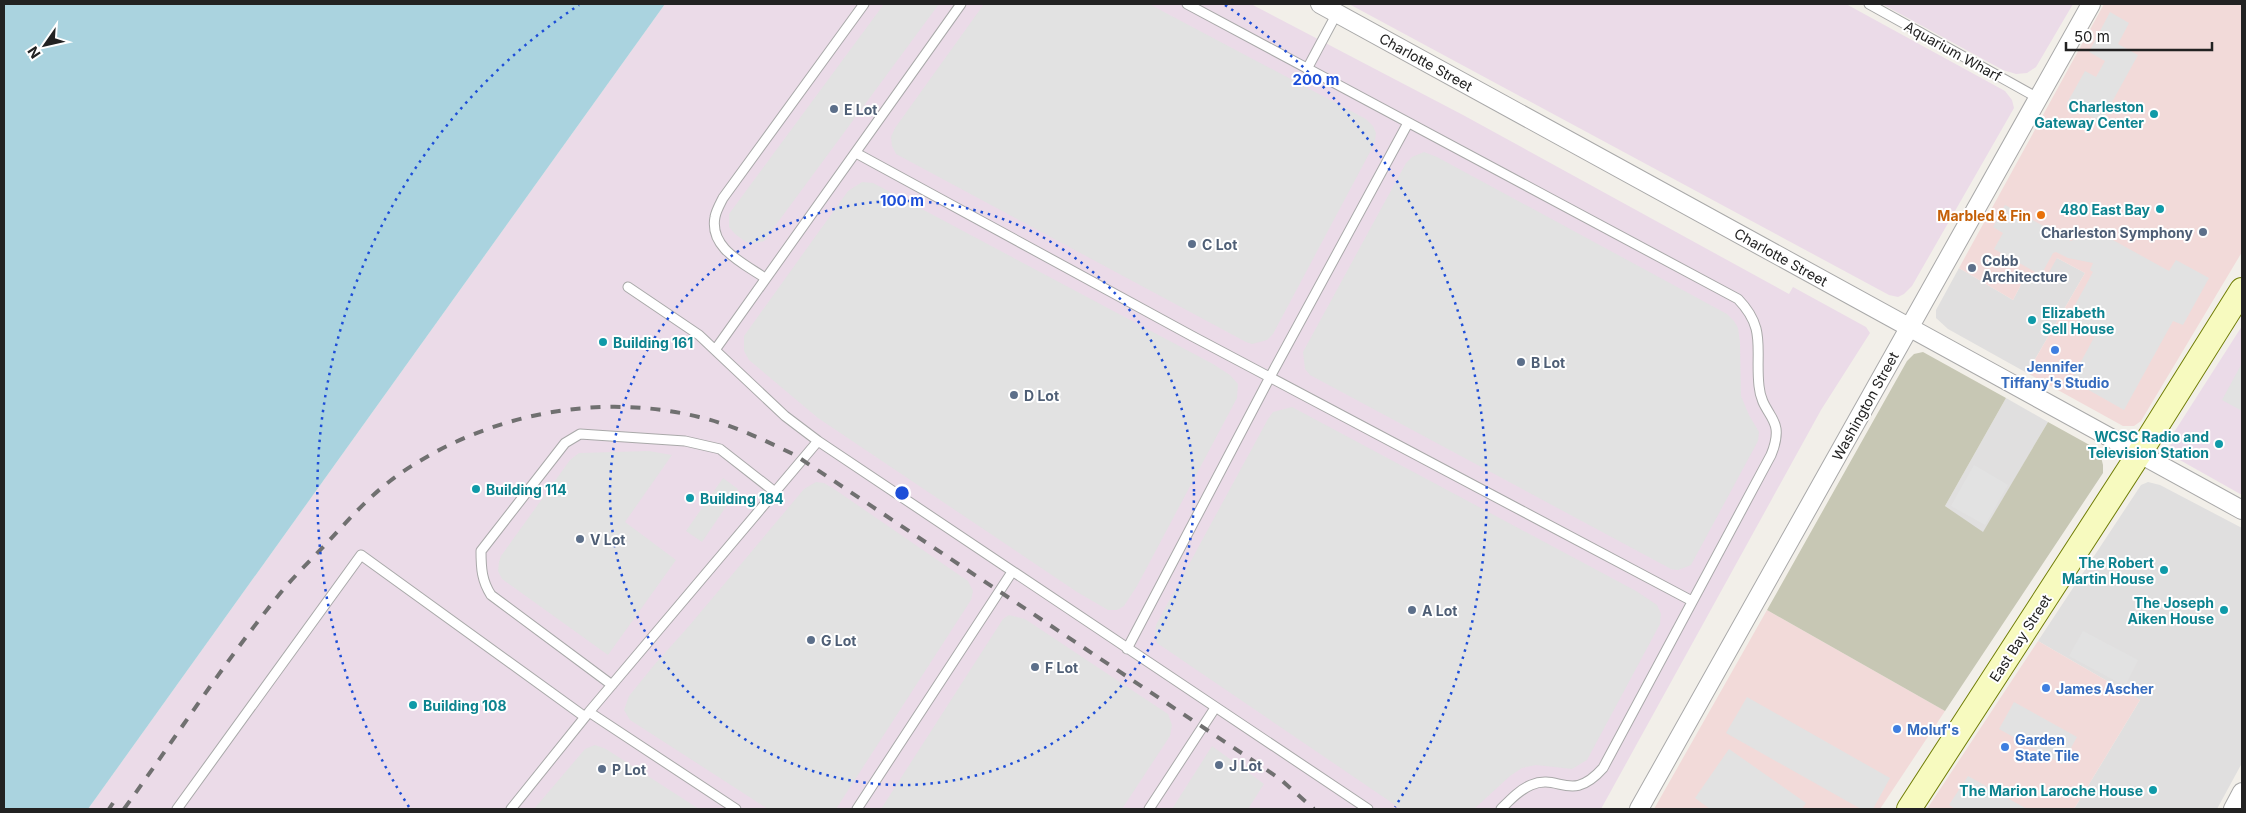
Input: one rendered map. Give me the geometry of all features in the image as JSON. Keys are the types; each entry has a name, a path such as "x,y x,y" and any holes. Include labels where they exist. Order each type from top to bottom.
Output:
{"main road":[{"name":"East Bay Street","path":"1909,809 2139,454 2242,290"}],"street":[{"name":"Charlotte Street","path":"1320,4 2242,510"},
{"name":"Washington Street","path":"1639,809 2091,4"},
{"path":"2232,809 2242,792"}],"lane":[{"path":"765,278 728,254 720,245 715,230 715,216 723,198 864,4"},
{"path":"715,350 961,4"},
{"path":"1187,4 1738,299 1750,311 1758,335 1759,387 1762,399 1777,425 1776,441 1603,768 1594,778 1578,786 1566,787 1548,783 1532,784 1518,793 1501,809"},
{"name":"Aquarium Wharf","path":"1868,4 2038,98"},
{"path":"1307,69 1337,13"},
{"path":"1128,649 1270,377 1408,123"},
{"path":"856,153 1270,377 1692,601"},
{"path":"628,287 699,335 785,416 818,441 1368,809"},
{"path":"612,685 491,595 484,584 481,568 481,551 565,443 580,434 685,441 720,449 775,492"},
{"path":"511,809 612,685 818,441"},
{"path":"178,809 361,555 587,715 736,809"},
{"path":"857,809 1012,572"},
{"path":"1149,809 1215,708"},
{"path":"1342,792 1359,809"}],"shaded area":[{"path":"665,4 1251,4 1463,115 1789,294 1793,287 1866,327 1870,333 1821,410 1601,809 88,809"},
{"name":"E Lot","path":"884,4 939,4 764,241 746,242 729,227 729,214"},
{"name":"C Lot","path":"984,4 1149,4 1366,119 1373,126 1376,133 1370,152 1273,334 1267,340 1252,344 1246,342 896,154 892,146 891,137 895,128"},
{"path":"1349,4 1846,4 2005,91 2012,100 2014,108 1912,286 1898,297 1889,295"},
{"path":"1882,4 2073,4 2036,67 2027,73 2016,74 2003,70"},
{"path":"2104,4 2242,4 2242,252 2141,421 2134,426 2123,426 2027,373 2085,273 2057,258 2044,281 2027,273 2013,300 1959,268"},
{"path":"2110,12 2129,23 2118,44 2138,55 2101,122 2067,103 2085,71 2096,77 2105,61 2089,52"},
{"name":"B Lot","path":"1424,152 1437,157 1727,314 1734,321 1738,328 1740,342 1741,396 1759,432 1758,441 1691,565 1678,570 1671,569 1310,375 1305,369 1303,352 1406,163 1412,157"},
{"name":"D Lot","path":"862,182 873,183 1213,364 1230,375 1238,384 1237,398 1137,586 1124,606 1117,610 1108,610 1077,592 818,418 749,360 744,351 744,336 848,191"},
{"path":"2005,205 2071,241 2095,230 2169,271 2176,260 2209,278 2183,325 2173,321 2124,410 2071,380 2097,332 2069,316 2093,272 2090,270 2093,263 2068,258 2056,252 2053,253 2041,275 1994,249 2003,233 1993,227"},
{"path":"2057,258 2085,273 2027,373 1948,329 1936,318 1936,310 1959,268 2013,300 2027,273"},
{"path":"2242,326 2242,495 2178,459 2170,449 2171,437"},
{"path":"1923,352 2006,398 1945,506 1983,532 2048,422 2095,448 2101,457 2103,465 2103,473 1945,711 1767,610 1907,361 1914,354"},
{"path":"2242,363 2242,411 2222,400"},
{"path":"2006,398 2048,422 1983,533 1945,506"},
{"name":"A Lot","path":"1292,407 1636,591 1657,605 1661,614 1660,624 1587,760 1572,769 1536,765 1522,768 1510,776 1474,809 1401,809 1157,643 1156,625 1268,419 1273,412"},
{"name":"V Lot","path":"649,451 672,455 625,522 676,560 608,655 502,579 498,571 499,562 501,556 570,460 579,453"},
{"path":"1974,465 2008,485 1985,525 1951,506"},
{"path":"723,478 738,489 702,542 686,531"},
{"name":"G Lot","path":"816,482 824,483 837,491 968,581 973,591 971,600 836,809 768,809 630,720 624,710 629,696 655,664 804,489"},
{"path":"2148,482 2160,485 2242,528 2242,763 2217,809 2074,809 2140,700 2038,641 2141,485"},
{"path":"1767,610 1945,711 1880,809 1654,809"},
{"name":"F Lot","path":"1009,615 1025,619 1168,714 1172,725 1170,736 1122,809 881,809 1003,619"},
{"path":"2083,631 2138,660 2125,686 2069,656"},
{"path":"2038,641 2140,700 2074,809 1927,809"},
{"path":"1747,697 1890,778 1873,809 1861,809 1726,733"},
{"path":"2014,702 2077,737 2062,764 1999,729"},
{"name":"P Lot","path":"595,745 606,749 699,809 534,809 585,749"},
{"name":"J Lot","path":"1212,746 1264,784 1248,809 1172,809"},
{"path":"1729,749 1806,803 1802,809 1710,809 1695,798"},
{"path":"1968,776 2027,809 1955,809 1949,805"}],"water":[{"path":"4,4 665,4 88,809 4,809"}],"railway":[{"path":"124,809 235,652 280,593 352,516 391,480 434,453 470,436 506,423 544,414 583,408 622,407 661,410 712,420 748,433 795,455 1280,779 1314,809"},
{"path":"109,809 113,803"}],"place":[{"name":"E Lot","path":"834,109"},
{"name":"Charleston Gateway Center","path":"2154,114"},
{"name":"480 East Bay","path":"2160,209"},
{"name":"Marbled & Fin","path":"2041,215"},
{"name":"Charleston Symphony","path":"2203,232"},
{"name":"C Lot","path":"1192,244"},
{"name":"Cobb Architecture","path":"1972,268"},
{"name":"Elizabeth Sell House","path":"2032,320"},
{"name":"Building 161","path":"603,342"},
{"name":"Jennifer Tiffany's Studio","path":"2055,350"},
{"name":"B Lot","path":"1521,362"},
{"name":"D Lot","path":"1014,395"},
{"name":"WCSC Radio and Television Station","path":"2219,444"},
{"name":"Building 114","path":"476,489"},
{"name":"Building 184","path":"690,498"},
{"name":"V Lot","path":"580,539"},
{"name":"The Robert Martin House","path":"2164,570"},
{"name":"A Lot","path":"1412,610"},
{"name":"The Joseph Aiken House","path":"2224,610"},
{"name":"G Lot","path":"811,640"},
{"name":"F Lot","path":"1035,667"},
{"name":"James Ascher","path":"2046,688"},
{"name":"Building 108","path":"413,705"},
{"name":"Moluf's","path":"1897,729"},
{"name":"Garden State Tile","path":"2005,747"},
{"name":"J Lot","path":"1219,765"},
{"name":"P Lot","path":"602,769"},
{"name":"The Marion Laroche House","path":"2153,790"}]}
